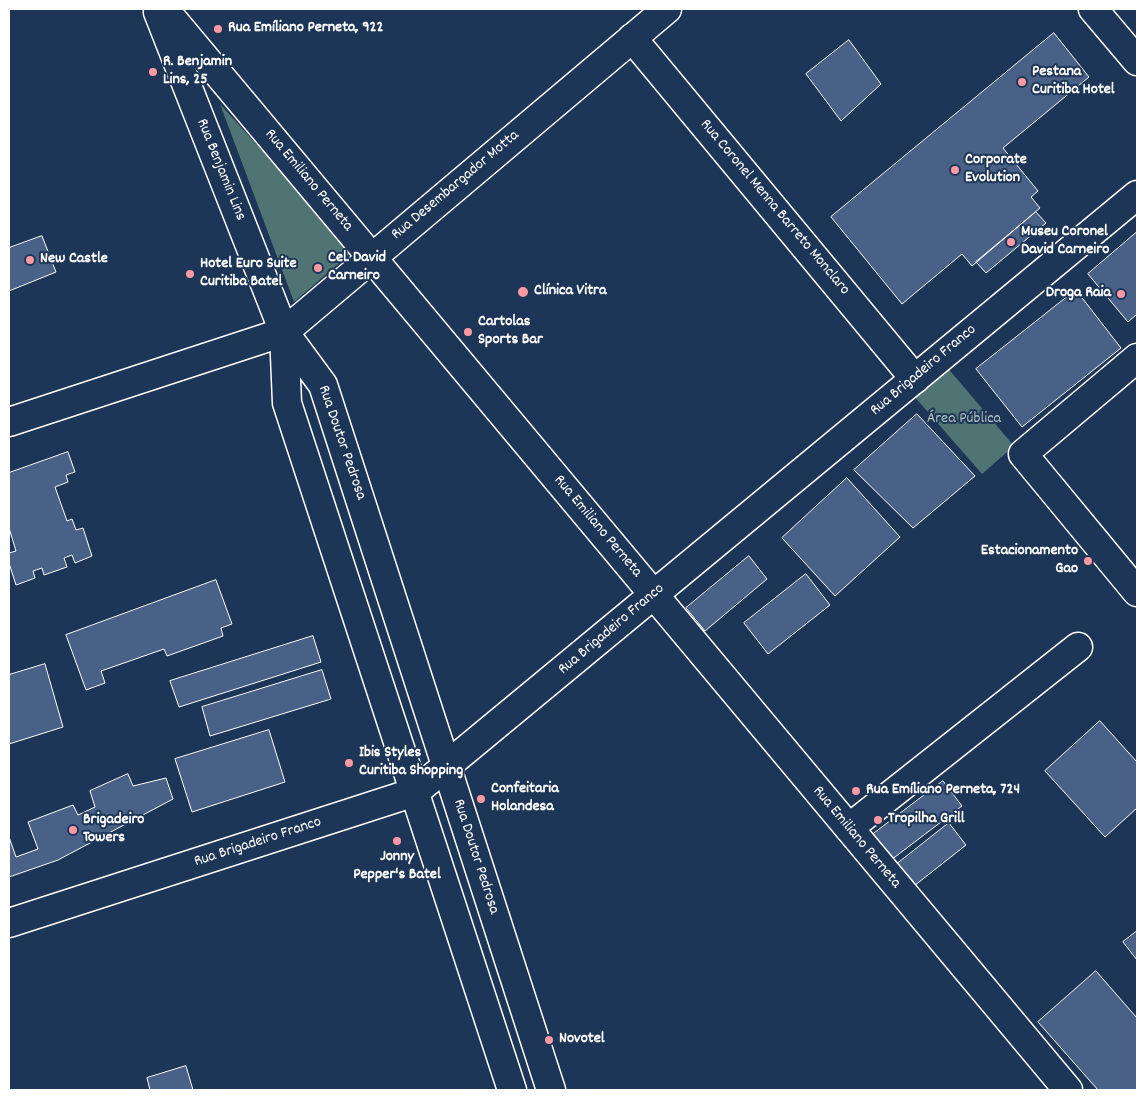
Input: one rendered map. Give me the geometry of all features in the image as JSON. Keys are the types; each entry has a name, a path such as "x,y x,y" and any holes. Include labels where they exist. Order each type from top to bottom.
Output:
{"main road":[{"name":"Rua Benjamin Lins","path":"156,9 284,332"},
{"name":"Rua Emiliano Perneta","path":"164,9 1068,1090"},
{"name":"Rua Desembargador Motta","path":"9,422 284,332 667,9"},
{"path":"1093,9 1137,61"},
{"name":"Rua Coronel Menna Barreto Monclaro","path":"632,38 915,379"},
{"name":"Rua Brigadeiro Franco","path":"9,923 415,792 1137,195"},
{"name":"Rua Doutor Pedrosa","path":"284,332 323,385 551,1090"},
{"path":"284,332 287,403 512,1090"},
{"path":"1137,358 1023,454 1137,592"},
{"path":"849,828 1078,647"},
{"path":"488,1015 523,1002"}],"green space":[{"path":"220,104 353,251 294,302"},
{"name":"Área Pública","path":"946,366 1014,446 982,474 913,395"}],"building":[{"name":"Corporate Evolution","path":"1054,33 1089,77 1003,148 1038,191 1031,197 1040,208 972,266 962,254 902,304 831,217"},
{"path":"849,40 881,84 841,121 806,74"},
{"name":"Museu Coronel David Carneiro","path":"1036,212 1046,223 986,273 976,262"},
{"name":"Droga Raia","path":"1137,232 1137,314 1128,322 1088,274"},
{"name":"New Castle","path":"42,236 56,272 9,291 9,248"},
{"path":"1076,290 1121,348 1022,427 976,369"},
{"path":"917,414 975,476 913,528 854,470"},
{"path":"68,452 75,472 66,475 68,482 55,487 67,521 72,519 76,530 83,528 92,556 75,563 72,555 64,558 67,567 44,575 42,568 33,571 35,578 16,585 9,563 9,553 16,551 9,528 9,473"},
{"path":"847,478 900,537 835,596 782,538"},
{"path":"749,556 767,579 705,631 686,608"},
{"path":"806,574 830,605 768,654 744,623"},
{"path":"216,580 232,624 221,628 223,636 167,656 164,649 101,671 105,683 86,690 66,635"},
{"path":"313,636 321,662 179,707 170,681"},
{"path":"45,664 63,727 9,744 9,675"},
{"path":"322,670 331,699 210,736 202,707"},
{"path":"1100,721 1137,762 1137,808 1105,837 1045,771"},
{"path":"269,730 285,782 192,812 175,759"},
{"name":"Brigadeiro Towers","path":"128,774 133,786 166,778 173,799 58,860 9,877 9,837 16,857 38,849 28,822 73,805 78,815 95,807 90,791"},
{"path":"943,781 962,806 891,860 872,835"},
{"path":"949,823 966,845 914,886 897,864"},
{"path":"1137,931 1137,960 1123,942"},
{"path":"1096,971 1137,1018 1137,1090 1098,1090 1038,1022"},
{"path":"186,1066 193,1090 150,1090 147,1078"}],"place":[{"name":"Rua Emíliano Perneta, 922","path":"218,29"},
{"name":"R. Benjamin Lins, 25","path":"153,72"},
{"name":"Pestana Curitiba Hotel","path":"1022,82"},
{"name":"Corporate Evolution","path":"955,170"},
{"name":"Museu Coronel David Carneiro","path":"1011,242"},
{"name":"New Castle","path":"30,260"},
{"name":"Cel. David Carneiro","path":"318,268"},
{"name":"Hotel Euro Suite Curitiba Batel","path":"190,274"},
{"name":"Clínica Vitra","path":"523,292"},
{"name":"Droga Raia","path":"1121,294"},
{"name":"Cartolas Sports Bar","path":"468,332"},
{"name":"Estacionamento Gao","path":"1088,561"},
{"name":"Ibis Styles Curitiba Shopping","path":"349,763"},
{"name":"Rua Emíliano Perneta, 724","path":"856,791"},
{"name":"Confeitaria Holandesa","path":"481,799"},
{"name":"Tropilha Grill","path":"878,820"},
{"name":"Brigadeiro Towers","path":"73,830"},
{"name":"Jonny Pepper's Batel","path":"397,841"},
{"name":"Novotel","path":"549,1040"}]}
